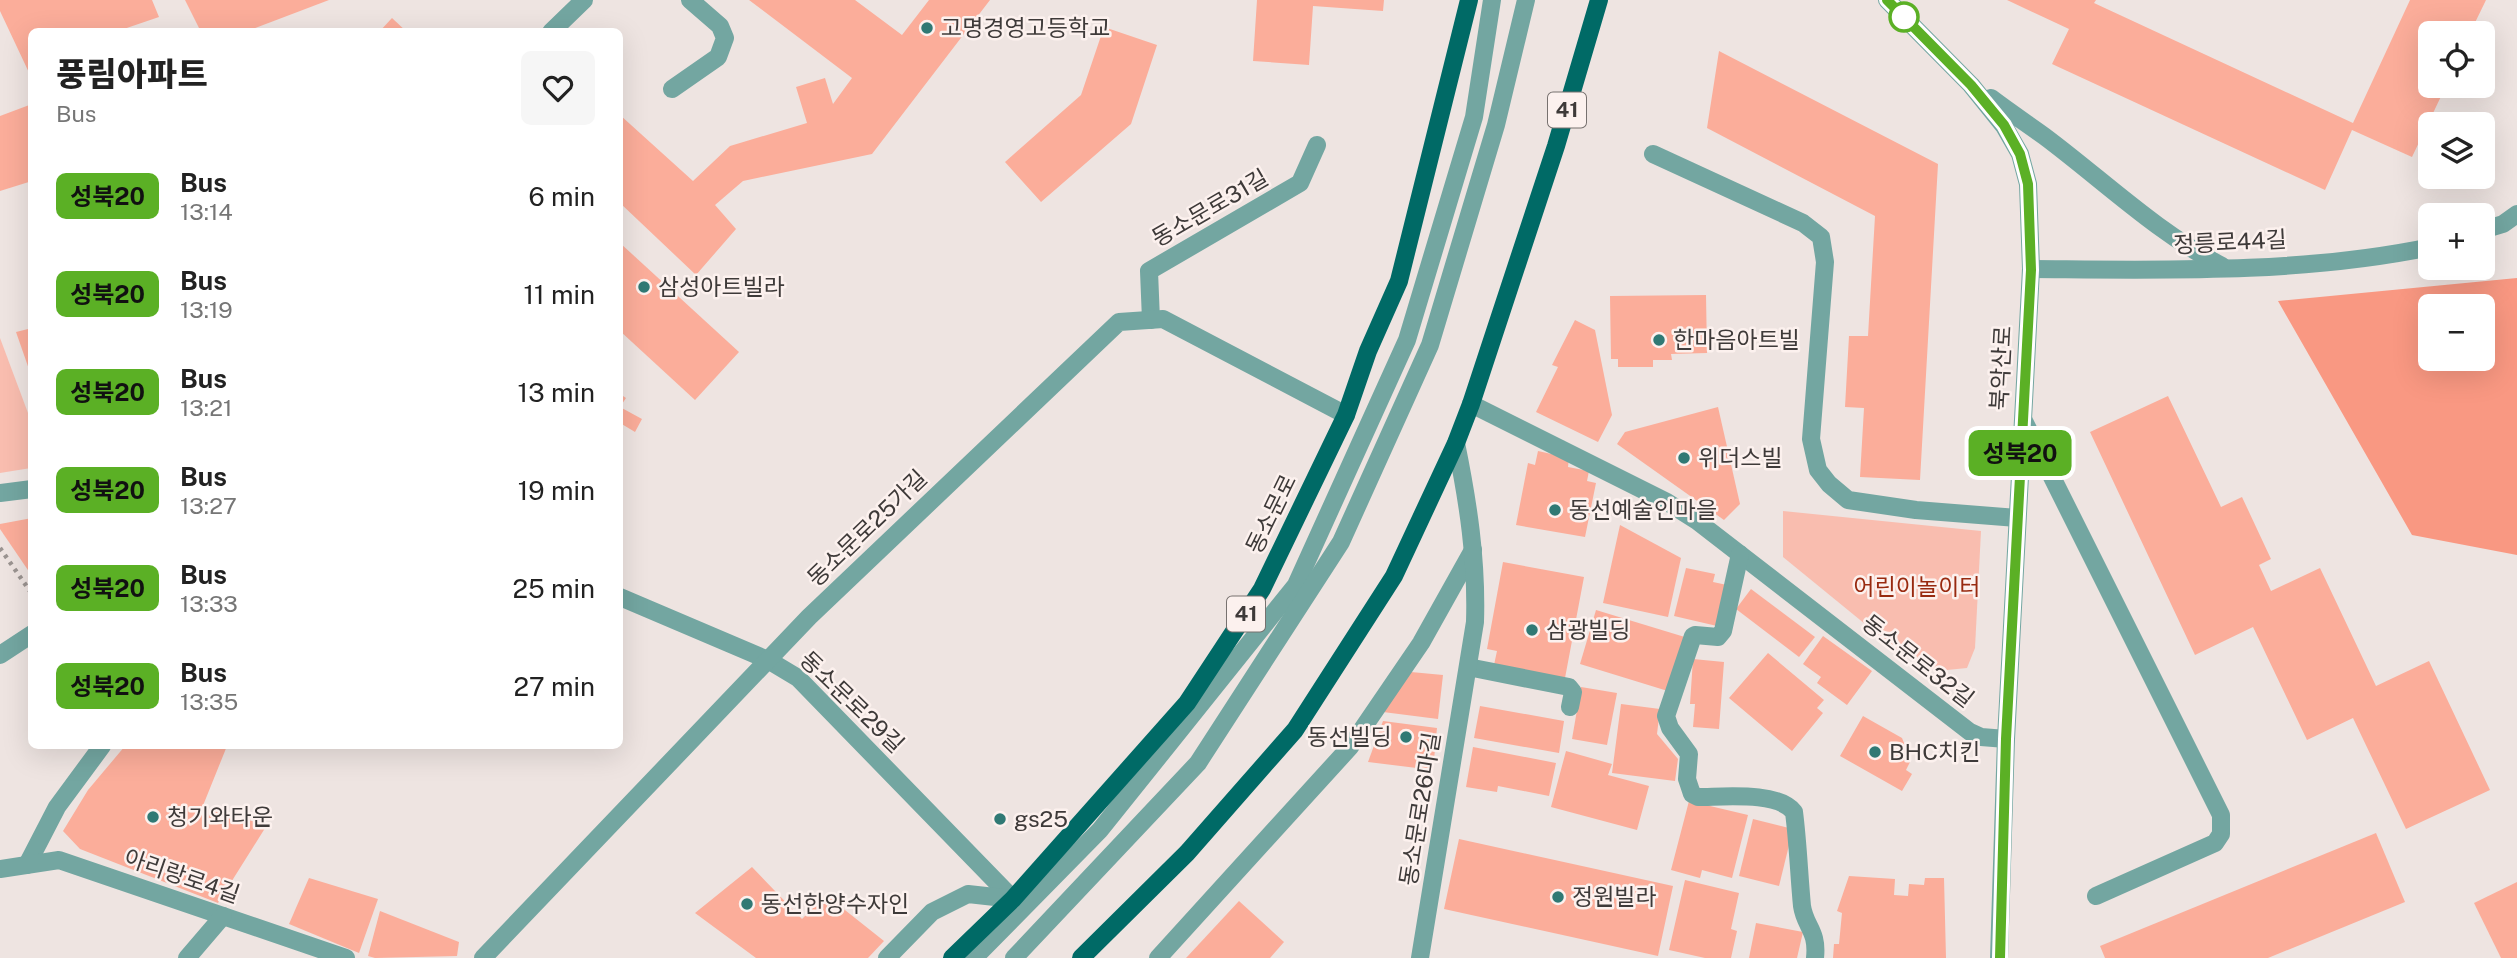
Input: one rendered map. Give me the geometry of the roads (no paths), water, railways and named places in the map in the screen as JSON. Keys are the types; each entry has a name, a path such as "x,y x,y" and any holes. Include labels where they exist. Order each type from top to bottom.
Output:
{"main road":[{"name":"동소문로","path":"952,958 1013,899 1187,703 1262,589 1346,415 1368,351 1399,281 1469,0"},
{"name":"41","path":"1081,958 1187,853 1295,730 1394,576 1456,443 1471,404 1556,146 1599,0"}],"street":[{"path":"555,28 584,0"},
{"path":"672,89 718,57 725,38 720,26 690,0"},
{"path":"974,958 1100,830 1296,585 1407,340 1474,117 1492,0"},
{"path":"1014,958 1198,763 1341,542 1430,345 1496,125 1526,0"},
{"name":"북악산로","path":"1887,0 1971,85 2004,125 2020,154 2028,184 2031,270 2006,739 2000,958"},
{"path":"1971,85 2044,136 2174,239 2225,268"},
{"name":"동소문로31길","path":"1151,320 1149,271 1300,183 1317,145"},
{"path":"1653,154 1803,223 1821,237 1825,262 1811,439 1818,470 1837,493 1848,500 1903,508 2017,518"},
{"path":"2495,226 2517,214"},
{"name":"정릉로44길","path":"2031,270 2225,268 2360,260 2418,249"},
{"name":"동소문로25가길","path":"483,958 819,607 1119,322 1163,319 1346,415"},
{"name":"동소문로32길","path":"1471,404 1667,502 1697,521 1970,732 1981,737 2006,739"},
{"path":"2022,418 2221,815 2220,840 2096,896"},
{"name":"동소문로26마길","path":"1420,958 1475,622 1476,590 1469,510 1456,443"},
{"path":"0,494 28,490"},
{"path":"1158,958 1350,747 1421,643 1473,550"},
{"path":"1740,554 1723,631 1718,637 1693,636 1666,716 1667,722 1689,754 1687,779 1692,794 1698,797 1777,800 1790,806 1794,812 1802,908 1813,929 1815,958"},
{"name":"동소문로29길","path":"623,598 768,660 798,678 1013,899"},
{"path":"0,655 28,637"},
{"path":"1468,667 1569,687 1573,692 1570,707"},
{"path":"27,865 57,807 100,749"},
{"name":"아리랑로4길","path":"0,869 60,860 346,958"},
{"path":"887,958 932,912 968,894 1013,899"},
{"path":"187,958 223,916"}],"place":[{"name":"고명경영고등학교","path":"927,28"},
{"name":"삼성아트빌라","path":"644,287"},
{"name":"한마음아트빌","path":"1659,340"},
{"name":"위더스빌","path":"1684,458"},
{"name":"동선예술인마을","path":"1555,510"},
{"name":"삼광빌딩","path":"1532,630"},
{"name":"동선빌딩","path":"1406,737"},
{"name":"BHC치킨","path":"1875,752"},
{"name":"청기와타운","path":"153,817"},
{"name":"gs25","path":"1000,819"},
{"name":"정원빌라","path":"1558,897"},
{"name":"동선한양수자인","path":"747,904"}],"park label":[{"name":"어린이놀이터","path":"1917,587"}]}
